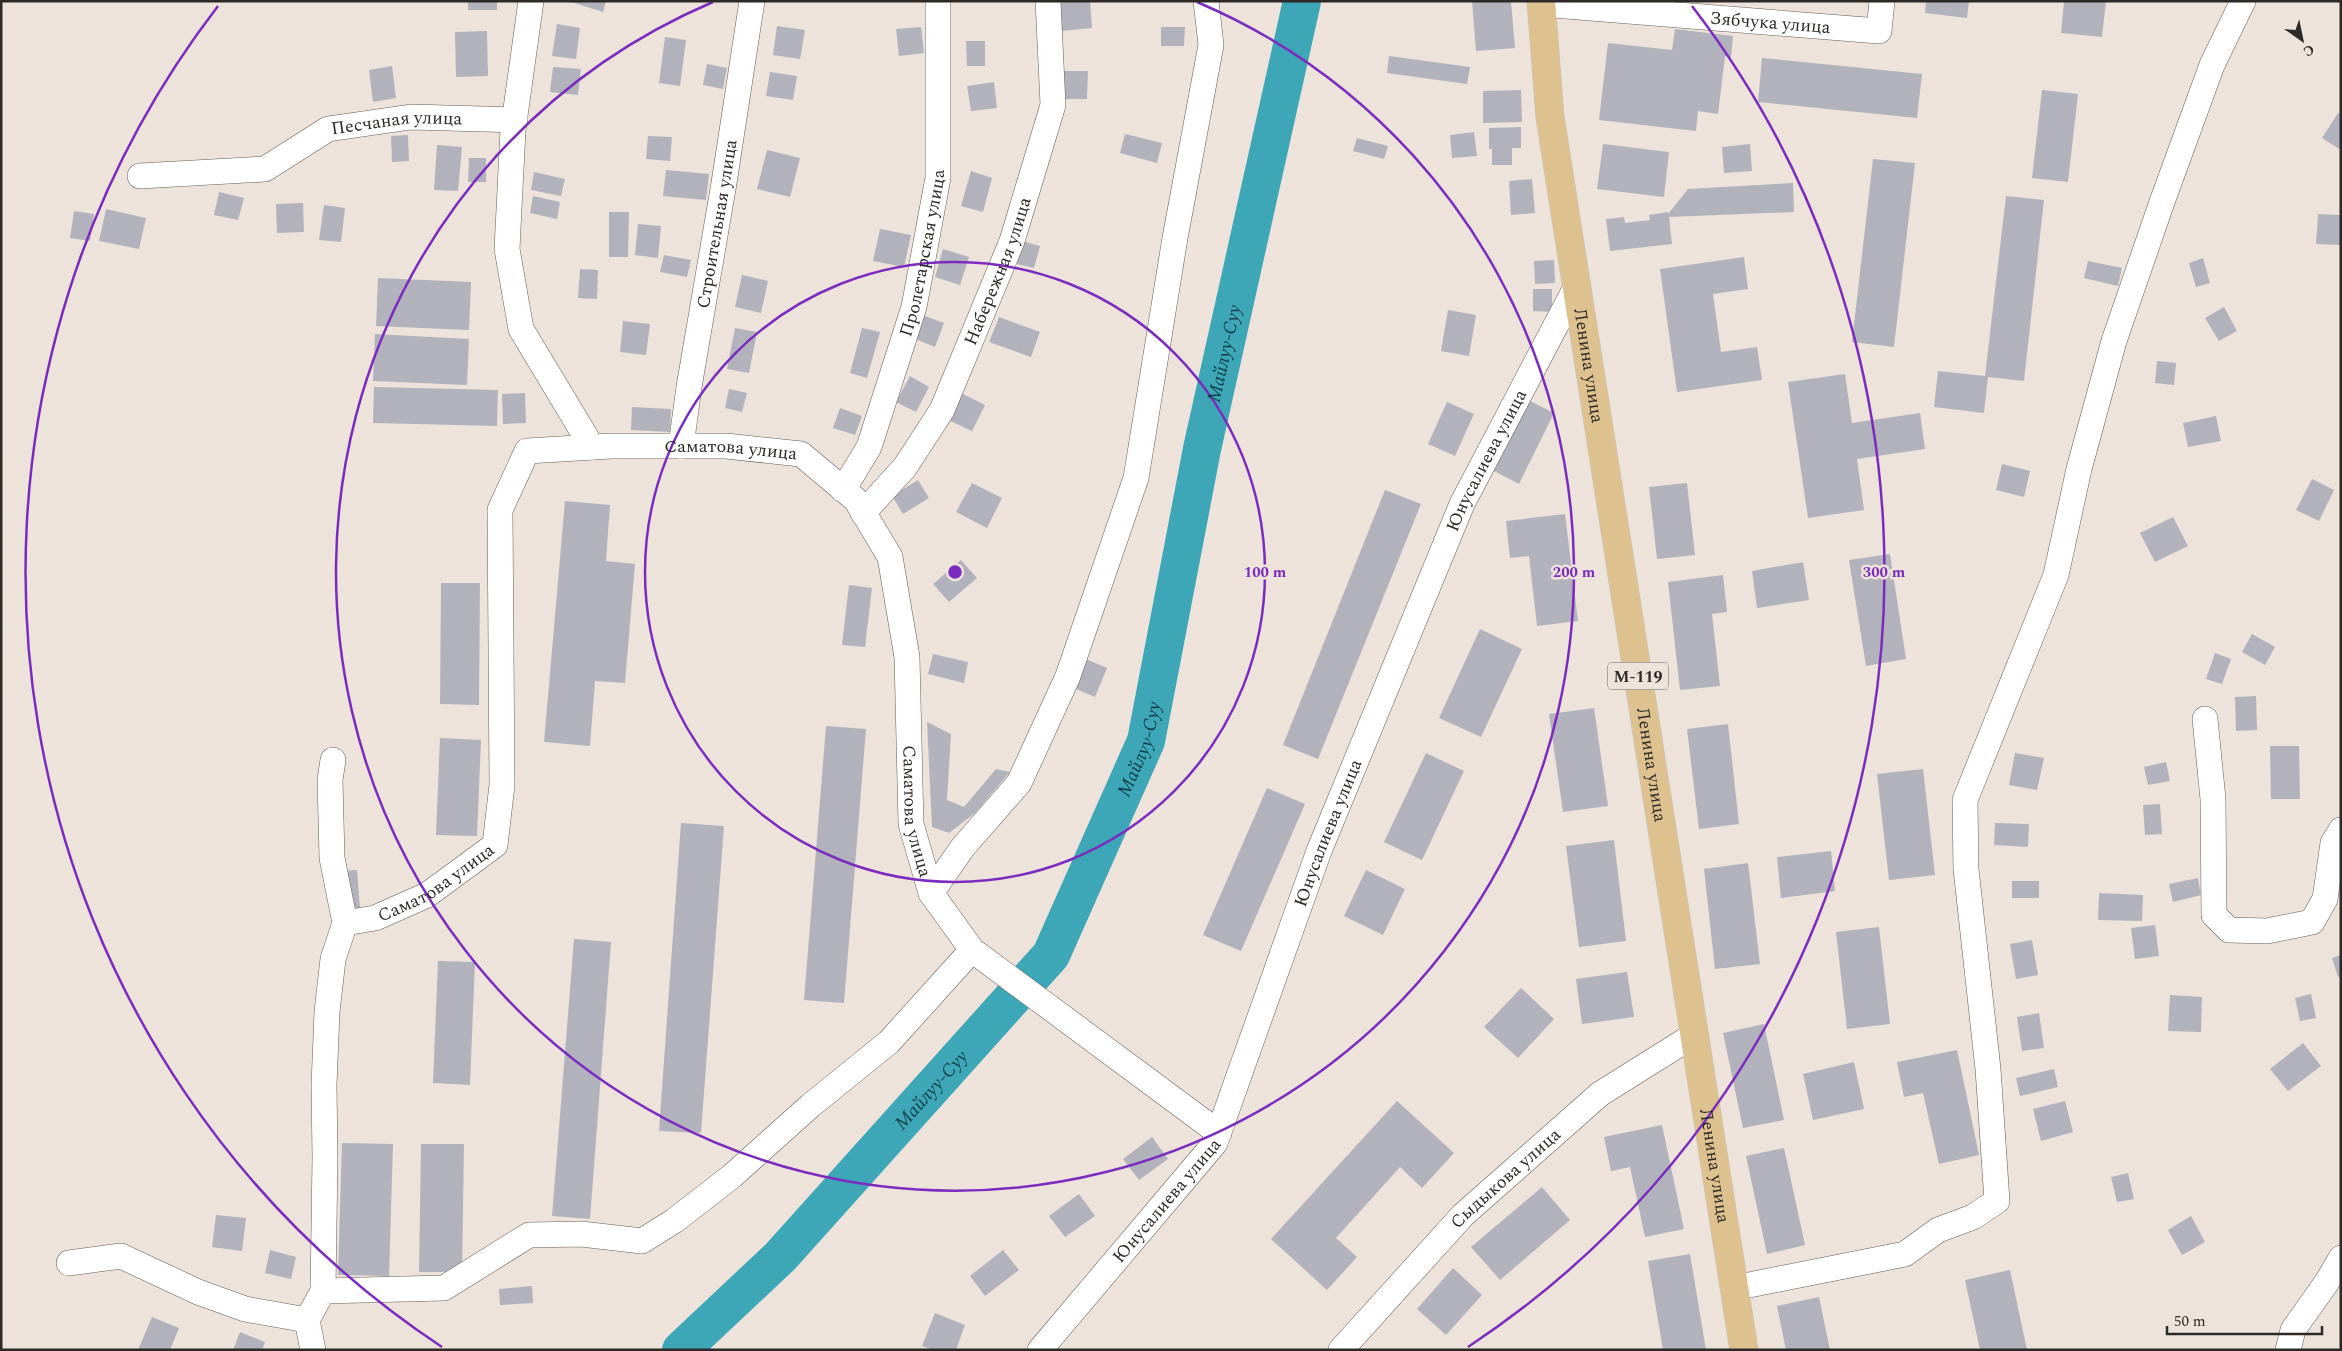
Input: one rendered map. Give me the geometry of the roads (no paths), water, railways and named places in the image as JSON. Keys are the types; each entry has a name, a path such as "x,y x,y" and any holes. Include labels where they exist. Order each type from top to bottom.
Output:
{"main road":[{"name":"Ленина улица","path":"1541,3 1550,117 1744,1350"}],"street":[{"path":"531,1 515,120 507,249 521,329 592,447"},
{"name":"Строительная улица","path":"681,446 752,1"},
{"name":"Пролетарская улица","path":"842,490 869,447 914,307 938,178 938,1"},
{"name":"Набережная улица","path":"863,513 905,467 942,410 1012,241 1053,105 1048,1"},
{"path":"931,893 963,847 1019,783 1068,676 1136,478 1175,238 1212,45 1206,1"},
{"name":"Зябчука улица","path":"1541,3 1879,31 1882,1"},
{"path":"1734,1288 1905,1254 1938,1230 1972,1218 1997,1202 1988,1069 1966,870 1965,800 2056,575 2078,469 2114,341 2212,65 2243,1"},
{"name":"Песчаная улица","path":"140,176 265,169 328,129 411,117 515,120"},
{"name":"Юнусалиева улица","path":"1040,1350 1215,1143 1319,852 1462,504 1576,287"},
{"name":"Саматова улица","path":"345,923 375,918 428,895 495,846 502,785 500,510 527,451 592,447 726,446 801,454 856,500 890,557 907,657 911,824 931,893 972,950 1219,1133"},
{"path":"2205,719 2214,799 2214,915 2229,930 2267,931 2312,922 2325,899 2333,843 2341,830"},
{"path":"313,1350 307,1320 323,1291 324,1085 327,1012 333,959 345,923 332,858 330,780 333,760"},
{"path":"323,1291 444,1288 529,1235 582,1234 642,1241 674,1221 732,1176 810,1106 889,1042 972,950"},
{"name":"Сыдыкова улица","path":"1341,1350 1463,1215 1600,1094 1694,1035"},
{"path":"68,1263 121,1256 198,1292 245,1309 307,1320"},
{"path":"2288,1350 2293,1330 2327,1282 2341,1258"}],"waterway":[{"name":"Майлуу-Суу","path":"681,1350 780,1257 1051,955 1146,741 1202,449 1302,1"}]}
